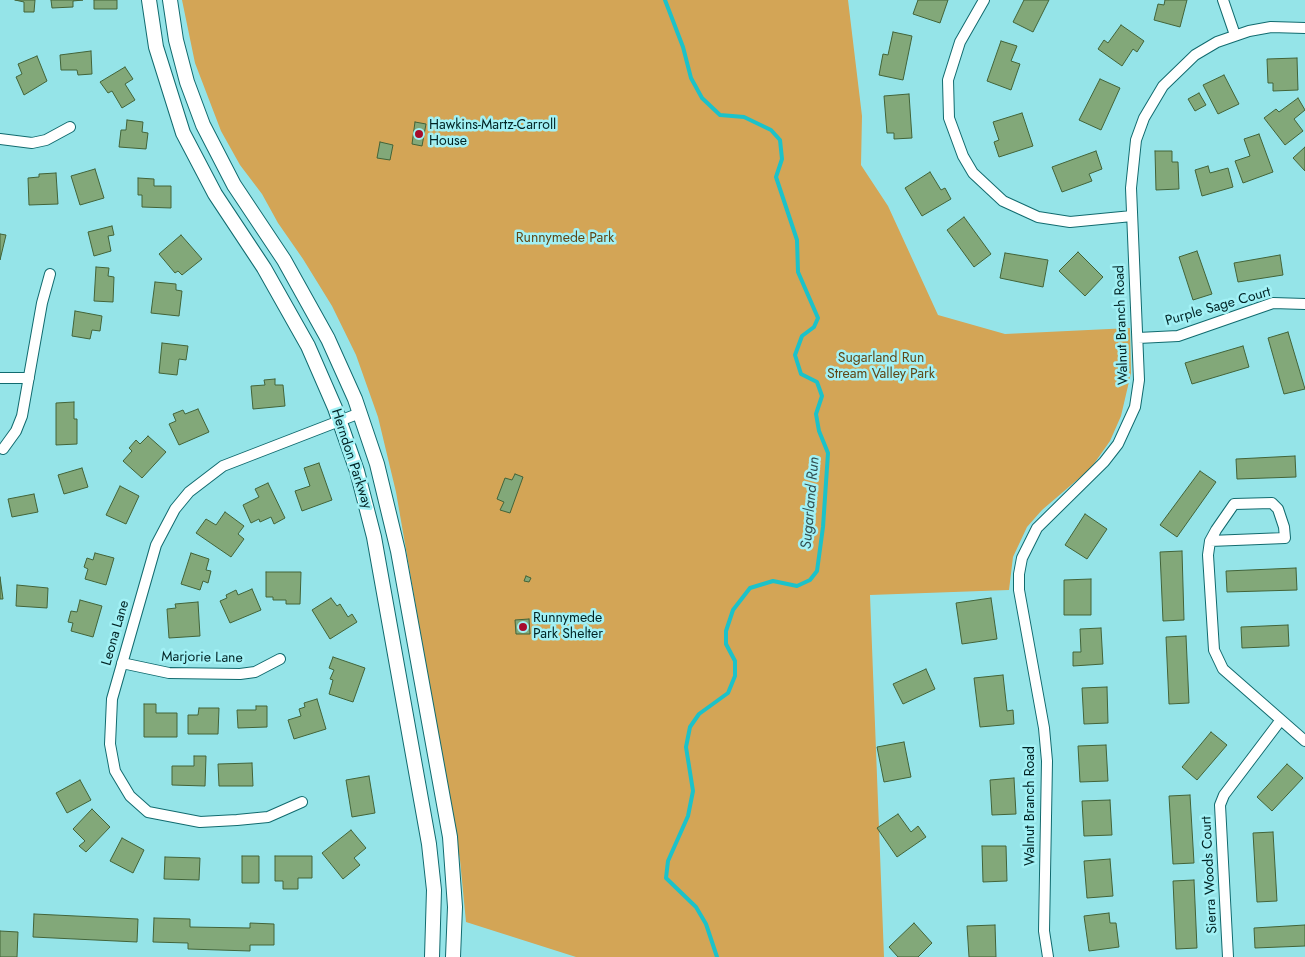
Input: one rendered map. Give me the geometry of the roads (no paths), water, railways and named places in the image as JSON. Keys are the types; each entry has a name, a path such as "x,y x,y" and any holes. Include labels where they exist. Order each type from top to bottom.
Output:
{"main road":[{"name":"Herndon Parkway","path":"149,0 156,47 183,134 215,194 264,268 308,346 340,421 357,471 372,529 428,837 434,890 432,957"},
{"name":"Herndon Parkway","path":"170,0 176,40 187,82 203,125 234,185 284,260 328,338 360,413 377,464 393,522 446,817 454,884 453,957"}],"street":[{"path":"984,0 960,42 948,80 949,118 963,156 973,173 1003,201 1038,217 1070,222 1132,216"},
{"path":"1222,0 1235,35"},
{"name":"Walnut Branch Road","path":"1048,957 1044,931 1047,761 1044,728 1019,590 1019,574 1022,558 1037,528 1104,462 1128,426 1135,407 1138,387 1138,338 1132,216 1132,163 1136,140 1151,105 1178,70 1195,55 1217,42 1235,35 1271,27 1305,28"},
{"path":"0,140 32,143 52,137 70,127"},
{"path":"3,448 16,431 22,416 42,303 50,274"},
{"name":"Purple Sage Court","path":"1138,338 1178,336 1273,303 1305,304"},
{"path":"0,378 29,378"},
{"name":"Leona Lane","path":"302,802 268,818 200,822 148,812 130,796 115,771 111,750 109,719 122,663 156,545 175,509 189,492 224,466 360,413"},
{"path":"1210,541 1285,538 1284,526 1278,510 1272,503 1234,504 1210,541 1208,555 1214,650 1223,669 1305,741"},
{"name":"Marjorie Lane","path":"122,663 169,673 240,674 255,672 280,659"},
{"name":"Sierra Woods Court","path":"1228,957 1220,805 1224,795 1280,721"}],"waterway":[{"name":"Sugarland Run","path":"665,0 683,47 691,78 702,98 720,115 744,117 771,130 780,140 782,159 776,177 797,240 798,272 818,318 814,327 802,336 795,355 801,374 817,382 822,396 816,414 819,431 828,453 823,527 817,571 810,580 797,586 773,581 750,588 733,610 726,631 726,644 735,661 735,676 728,693 699,714 690,727 686,747 693,791 688,816 668,861 666,878 696,907 706,924 717,957"}],"place":[{"name":"Hawkins-Martz-Carroll House","path":"419,134"},
{"name":"Runnymede Park Shelter","path":"523,627"}],"park label":[{"name":"Runnymede Park","path":"565,239"},
{"name":"Sugarland Run Stream Valley Park","path":"881,368"}]}
